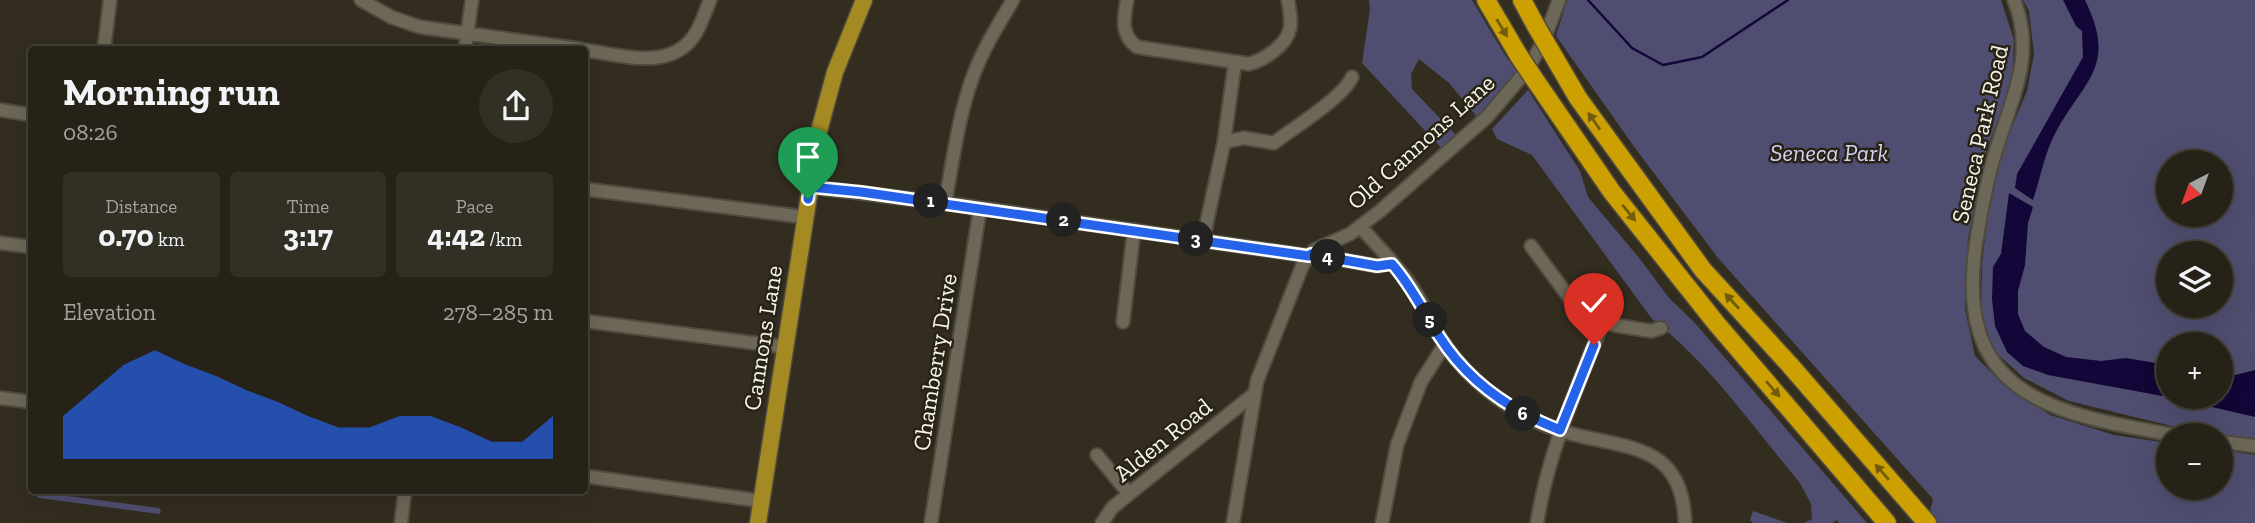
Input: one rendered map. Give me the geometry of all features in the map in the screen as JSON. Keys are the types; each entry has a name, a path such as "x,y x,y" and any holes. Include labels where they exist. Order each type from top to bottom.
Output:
{"highway":[{"path":"1486,0 1519,56 1620,203 1716,323 1887,523"},
{"path":"1522,0 1578,98 1703,270 1790,364 1927,523"}],"main road":[{"name":"Cannons Lane","path":"758,523 819,134 832,82 864,0"}],"street":[{"path":"104,46 110,0"},
{"path":"360,0 409,24 559,46"},
{"path":"465,46 472,0"},
{"path":"588,50 653,59 664,58 681,50 698,31 710,0"},
{"path":"945,203 960,122 973,77 987,45 1013,0"},
{"path":"1127,0 1125,32 1137,47 1249,64 1263,59 1287,37 1291,26 1288,0"},
{"name":"Old Cannons Lane","path":"1310,255 1314,250 1350,234 1487,117 1527,70 1543,42 1559,0"},
{"name":"Seneca Park Road","path":"2014,0 2023,31 2024,59 1988,176 1974,252 1973,312 1979,336 1990,358 2005,375 2021,389 2045,402 2102,422 2156,432"},
{"path":"1203,240 1224,142 1235,62"},
{"path":"1224,142 1244,138 1274,143 1335,97 1349,84 1352,77"},
{"path":"0,110 28,114"},
{"path":"810,187 945,203 1377,266 1392,264"},
{"path":"588,190 804,217"},
{"name":"Chamberry Drive","path":"931,523 980,208"},
{"path":"1360,226 1411,285 1445,344 1465,369 1495,396 1521,414 1560,430 1636,448 1653,456 1667,468 1677,484 1683,502 1685,523"},
{"path":"1124,322 1134,230"},
{"path":"0,243 28,246"},
{"path":"1531,246 1582,312 1603,322 1651,331 1661,328"},
{"path":"1233,523 1257,381 1303,264 1310,255"},
{"path":"588,322 785,347"},
{"path":"1537,523 1544,482 1560,430 1603,322"},
{"path":"1382,523 1397,445 1421,382 1445,344"},
{"name":"Alden Road","path":"1102,523 1112,508 1254,394"},
{"path":"0,398 28,402"},
{"path":"2233,443 2255,446"},
{"path":"1097,455 1129,494"},
{"path":"588,477 761,501"},
{"path":"401,523 405,494"}],"green space":[{"path":"1369,0 1472,0 1517,72 1478,118 1449,83 1419,59 1411,74 1412,89 1458,137 1444,151 1362,63"},
{"name":"Seneca Park","path":"1567,0 2001,0 2014,40 2012,83 1986,151 1968,239 1965,309 1975,356 1998,379 2050,415 2114,435 2156,441 2156,500 2233,500 2233,452 2255,455 2255,523 1927,523 1933,499 1718,258 1635,148 1556,36"},
{"path":"2023,0 2255,0 2255,442 2233,438 2233,423 2159,423 2069,401 2024,378 1993,350 1981,310 1987,221 2002,150 2027,91 2034,54 2029,11"},
{"path":"1528,90 1580,171 1588,197 1669,298 1695,323 1867,523 1839,523 1837,520 1832,523 1804,523 1812,519 1811,504 1800,483 1712,376 1652,319 1532,155 1497,139 1492,129"},
{"path":"53,494 159,508 161,511 159,514 39,498 35,495"},
{"path":"1753,511 1787,523 1753,523 1750,520"}],"shaded area":[{"path":"2063,0 2085,0 2094,22 2098,55 2088,82 2054,136 2033,200 2015,188 2017,174 2083,57 2082,31 2076,26"},
{"path":"2009,193 2033,207 2028,223 2025,265 2018,291 2018,314 2025,331 2044,347 2066,357 2101,361 2126,358 2156,363 2156,395 2048,375 2023,366 2007,352 1995,326 1992,299 1993,267 2001,254"},
{"path":"2255,370 2255,417 2221,409 2233,409 2235,375"}],"waterway":[{"path":"1588,0 1632,48 1663,65 1702,57 1788,0"}],"route":[{"path":"808,199 810,187 861,192 1309,256 1311,254 1377,266 1392,264 1411,285 1439,336 1479,383 1521,414 1560,430 1594,345"}]}
